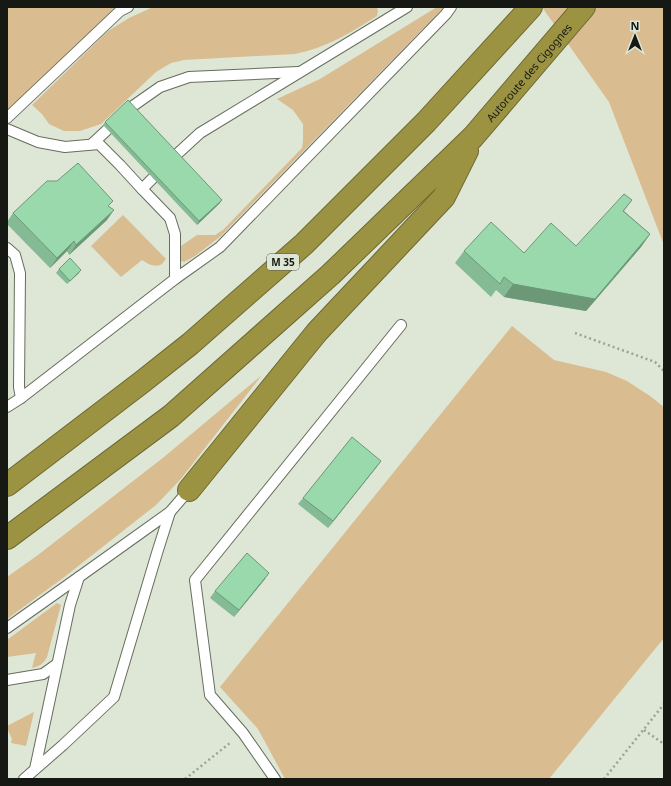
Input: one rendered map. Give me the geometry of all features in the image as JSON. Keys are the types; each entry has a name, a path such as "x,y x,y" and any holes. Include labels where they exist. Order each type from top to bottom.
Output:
{"highway":[{"name":"M 35","path":"7,485 184,349 304,244 426,122 530,7"},
{"name":"Autoroute des Cigognes","path":"473,137 584,7"},
{"path":"188,490 317,332 444,197 473,137"},
{"path":"7,538 171,416 330,275 473,137"}],"lane":[{"path":"7,118 120,11 128,7"},
{"path":"175,156 200,133 407,7"},
{"path":"7,407 21,398 175,279 220,247 446,14 451,7"},
{"path":"130,108 160,87 189,77 300,72"},
{"path":"7,129 38,142 65,147 99,144 170,218 175,234 175,279"},
{"path":"92,144 107,130"},
{"path":"142,189 153,178"},
{"path":"7,248 15,255 20,273 19,387 21,398"},
{"path":"275,779 243,733 210,695 195,580 401,325"},
{"path":"7,628 170,512 188,490"},
{"path":"24,779 114,697 170,512"},
{"path":"35,769 71,598 78,577"},
{"path":"7,680 43,674 57,664"}],"path":[{"path":"575,333 655,362 664,371"},
{"path":"604,779 664,704"},
{"path":"644,730 664,744"},
{"path":"186,779 243,733"}],"shaded area":[{"path":"7,7 119,7 7,112"},
{"path":"153,7 375,7 378,11 377,16 347,34 317,48 295,54 184,60 171,63 156,72 101,124 80,131 64,131 49,124 42,114 32,105 108,31 129,18"},
{"path":"437,7 443,8 221,236 195,256 184,262 179,260 181,246 197,235 215,235 223,230 302,148 303,124 293,110 277,99 320,79"},
{"path":"542,7 664,7 664,245 609,102"},
{"path":"123,215 166,259 162,264 154,266 142,260 121,277 91,246"},
{"path":"512,326 554,360 606,372 627,381 664,407 664,638 549,779 285,779 258,729 220,687"},
{"path":"262,375 180,480 156,505 63,578 7,619 7,577 38,555 164,457"},
{"path":"57,603 61,605 47,657 43,663 32,668 36,653 7,657 7,640"},
{"path":"34,712 26,746 11,743 12,739 7,726"}],"building":[{"path":"128,100 222,200 199,221 105,122"},
{"path":"78,163 113,201 108,206 114,210 76,245 74,241 57,258 13,213 47,181 57,181"},
{"path":"624,194 632,200 623,211 650,234 595,299 513,284 504,277 500,284 464,251 491,222 524,253 551,223 576,246"},
{"path":"70,258 81,270 70,281 59,269"},
{"path":"352,437 381,461 333,521 303,498"},
{"path":"247,553 269,573 239,610 215,591"}]}
